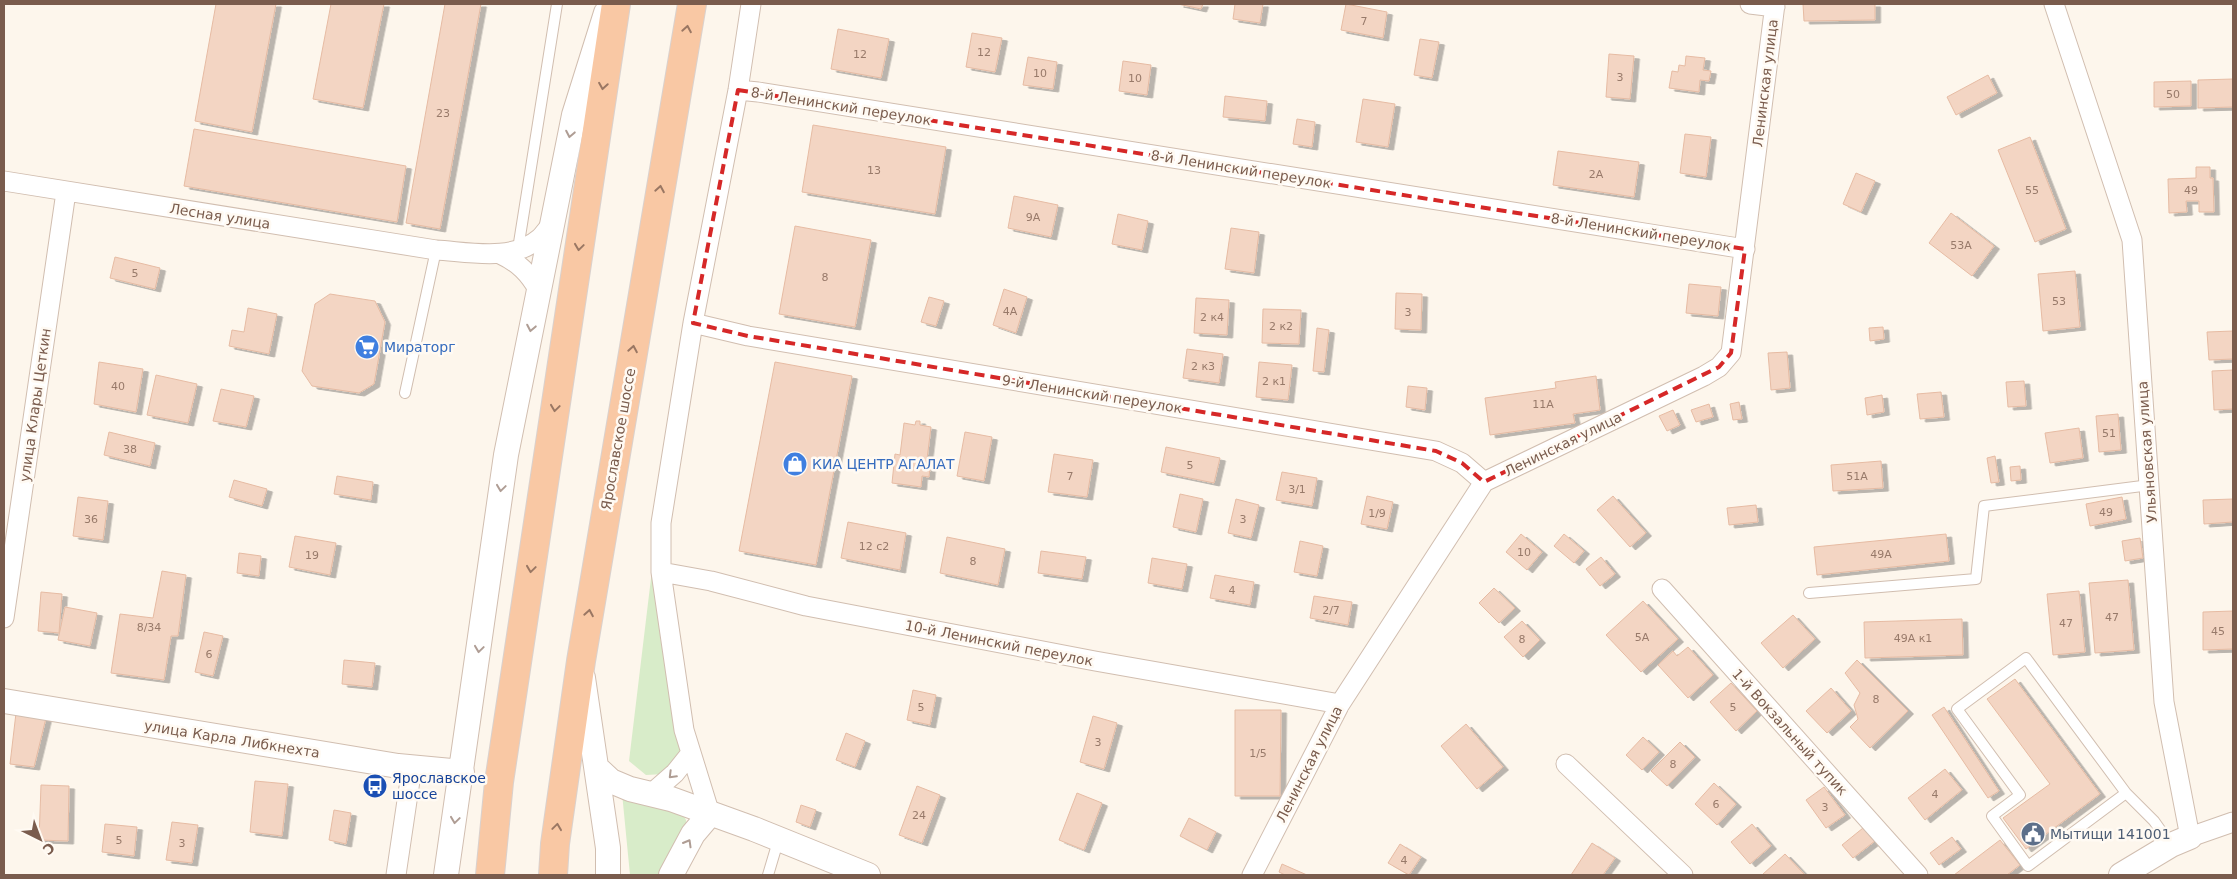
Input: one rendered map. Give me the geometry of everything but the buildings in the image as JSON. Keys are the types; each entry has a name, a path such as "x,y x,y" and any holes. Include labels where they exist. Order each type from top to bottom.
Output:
{"highway":[{"path":"490,875 501,772 616,4"},
{"name":"Ярославское шоссе","path":"553,875 555,844 581,661 692,4"}],"street":[{"path":"446,875 506,455 574,115 609,4"},
{"path":"710,814 684,730 661,572 661,524 693,323 738,90 750,4"},
{"path":"1750,4 1775,5"},
{"name":"Ульяновская улица","path":"2054,4 2132,240 2164,702 2181,841"},
{"name":"Ленинская улица","path":"1252,875 1340,704 1484,482 1719,367 1731,354 1775,5"},
{"name":"8-й Ленинский переулок","path":"738,90 1745,249"},
{"name":"Лесная улица","path":"4,181 436,250 509,251"},
{"name":"улица Клары Цеткин","path":"4,618 66,192"},
{"path":"539,291 530,275 509,251 539,238 553,223"},
{"name":"9-й Ленинский переулок","path":"693,323 748,336 1436,451 1462,463 1484,482"},
{"name":"10-й Ленинский переулок","path":"661,572 711,581 825,610 1095,661 1340,704"},
{"name":"1-й Вокзальный тупик","path":"1662,589 1918,875"},
{"path":"581,661 608,848 608,875"},
{"name":"улица Карла Либкнехта","path":"4,701 412,767 462,772"},
{"path":"651,794 675,773 691,753"},
{"path":"1566,764 1683,875"},
{"path":"396,875 412,767"},
{"path":"597,768 611,780 779,838 868,875"},
{"path":"671,875 693,834 710,814"},
{"path":"2128,873 2181,841 2233,822"}],"lane":[{"path":"509,251 557,4"},
{"path":"405,394 436,250"},
{"path":"1809,593 1976,579 1984,506 2150,485"},
{"path":"2126,793 2028,866 1992,816 2020,795 1957,709 2026,658 2126,793 2154,821 2181,841"},
{"path":"768,875 779,838"}],"highlighted area":[{"path":"738,90 1745,249 1731,353 1719,367 1484,482 1462,463 1436,451 748,336 693,323"}],"green space":[{"path":"652,570 661,642 681,750 675,764 664,774 646,775 629,761"},
{"path":"622,793 681,811 686,820 687,830 665,875 630,875"}],"place":[{"name":"Мираторг","path":"367,347"},
{"name":"КИА ЦЕНТР АГАЛАТ","path":"795,464"},
{"name":"Ярославское шоссе","path":"375,786"},
{"name":"Мытищи 141001","path":"2033,834"}]}
